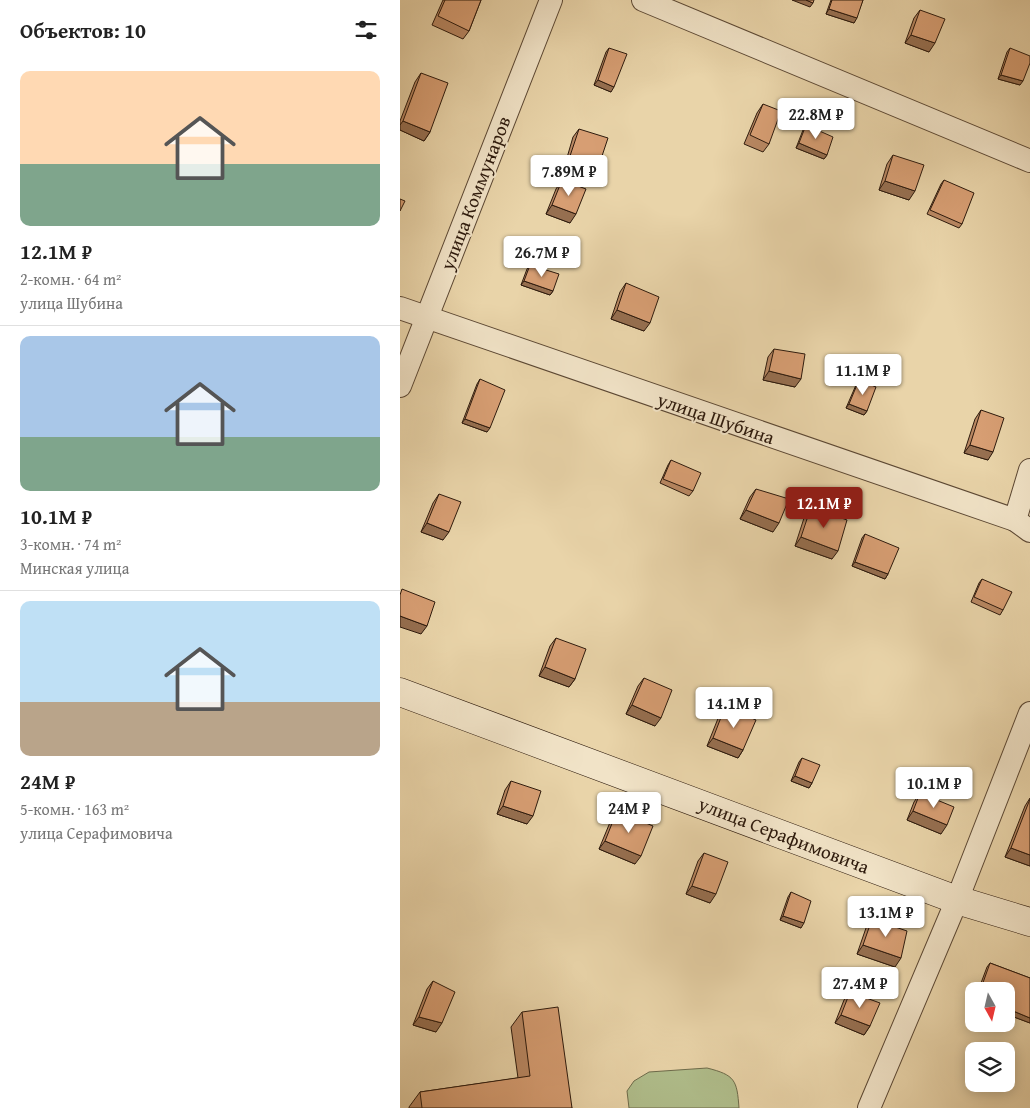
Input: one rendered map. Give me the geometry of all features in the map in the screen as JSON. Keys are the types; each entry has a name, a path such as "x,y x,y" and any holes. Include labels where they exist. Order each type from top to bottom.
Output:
{"street":[{"name":"улица Коммунаров","path":"400,386 551,0"},
{"path":"643,0 1030,161"},
{"name":"улица Шубина","path":"400,308 1022,526"},
{"path":"1022,526 1030,470"},
{"name":"улица Серафимовича","path":"400,692 957,900 1030,922"},
{"path":"869,1108 957,900 1030,713"}],"green space":[{"path":"707,1068 724,1073 733,1080 737,1091 739,1108 629,1108 627,1091 634,1081 649,1072"}],"building":[{"path":"445,0 481,0 469,31 438,16"},
{"path":"832,0 863,0 857,18 829,9"},
{"path":"920,10 945,19 935,43 911,35"},
{"path":"609,48 627,54 614,87 598,80"},
{"path":"1010,48 1030,56 1030,63 1023,81 1001,75"},
{"path":"421,73 448,83 430,132 403,121"},
{"path":"763,104 781,111 769,144 750,135"},
{"path":"806,125 833,137 827,155 799,143"},
{"path":"579,129 608,138 598,168 569,159"},
{"path":"893,155 924,165 915,191 885,181"},
{"path":"562,180 586,189 576,214 552,205"},
{"path":"944,180 974,193 962,224 930,210"},
{"path":"400,199 405,201 400,211"},
{"path":"530,265 559,274 553,291 524,281"},
{"path":"626,283 659,297 650,323 617,310"},
{"path":"774,349 805,354 801,379 769,371"},
{"path":"480,379 505,390 490,428 465,419"},
{"path":"859,380 876,387 867,411 849,404"},
{"path":"981,410 1004,418 993,452 970,445"},
{"path":"671,460 701,473 693,491 663,479"},
{"path":"756,489 789,499 779,523 746,510"},
{"path":"439,494 461,502 449,532 427,523"},
{"path":"811,507 847,520 838,551 801,537"},
{"path":"865,534 899,548 888,574 855,562"},
{"path":"982,579 1012,592 1003,610 974,597"},
{"path":"402,589 435,602 427,626 400,616 400,595"},
{"path":"556,638 586,649 575,679 545,667"},
{"path":"644,678 672,690 661,718 632,705"},
{"path":"725,707 756,720 743,750 713,738"},
{"path":"802,758 820,765 812,783 795,776"},
{"path":"511,781 541,791 533,816 503,806"},
{"path":"920,793 954,807 947,825 913,811"},
{"path":"1030,799 1030,855 1011,848"},
{"path":"617,811 653,826 641,856 605,841"},
{"path":"704,853 728,862 716,894 692,886"},
{"path":"791,892 811,901 804,923 783,916"},
{"path":"872,919 907,931 901,958 863,945"},
{"path":"990,963 1030,978 1030,1018 1015,1012 1015,982 983,982"},
{"path":"433,981 455,992 442,1023 419,1017"},
{"path":"850,992 880,1003 870,1026 841,1015"},
{"path":"558,1007 572,1108 422,1108 420,1092 530,1076 522,1012"}]}
